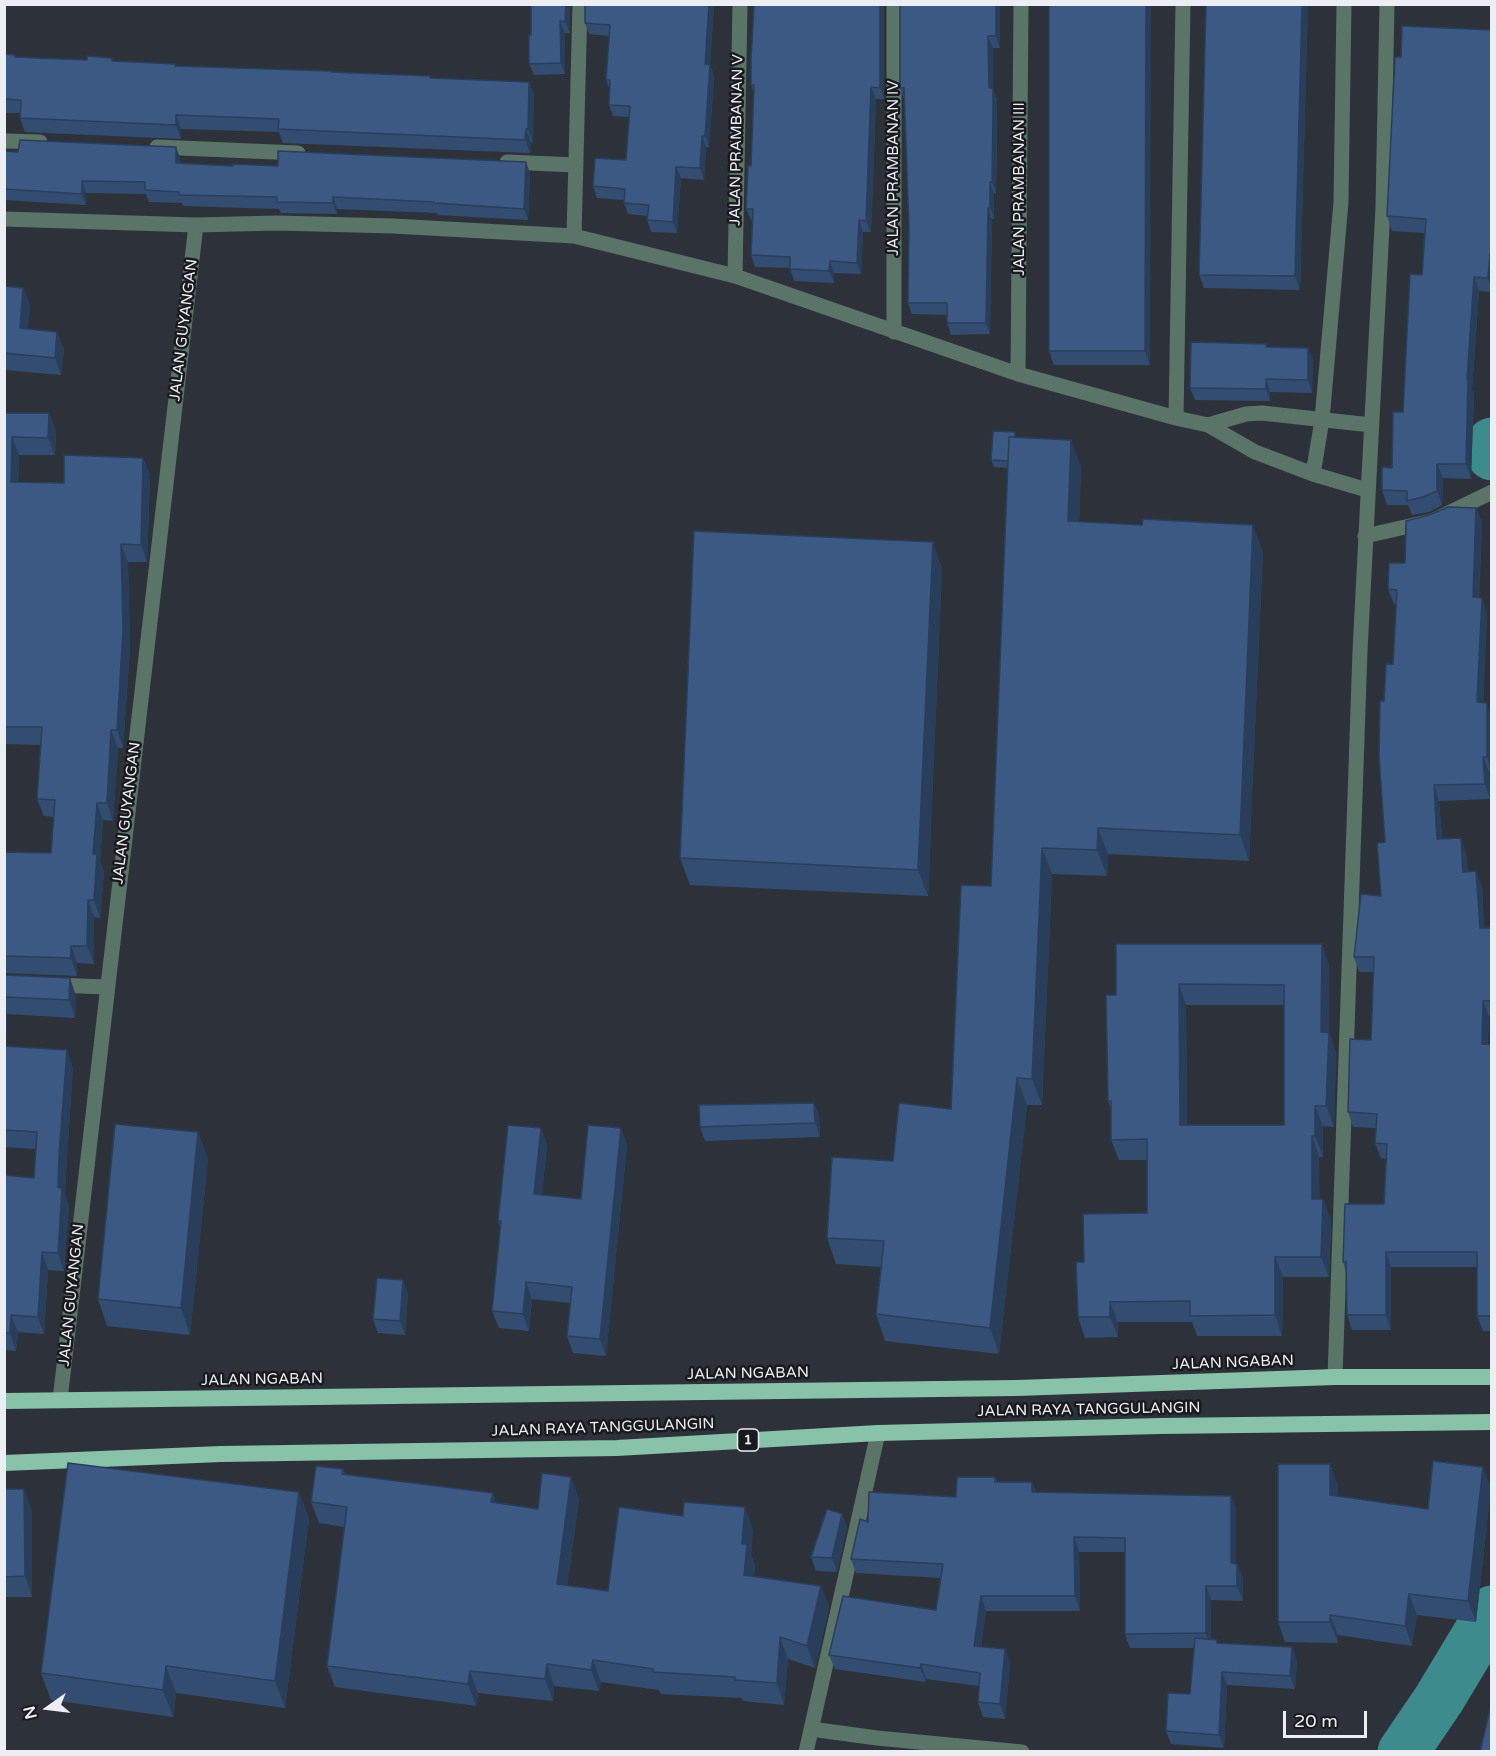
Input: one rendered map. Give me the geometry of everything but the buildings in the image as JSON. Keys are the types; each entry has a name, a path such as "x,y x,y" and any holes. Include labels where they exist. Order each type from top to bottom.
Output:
{"highway":[{"name":"JALAN NGABAN","path":"4,1401 1017,1388 1335,1377 1491,1377"},
{"name":"JALAN RAYA TANGGULANGIN","path":"4,1463 221,1454 617,1448 878,1433 1160,1426 1491,1422"}],"street":[{"path":"574,236 580,4"},
{"name":"JALAN PRAMBANAN V","path":"735,276 740,4"},
{"name":"JALAN PRAMBANAN IV","path":"894,4 894,332"},
{"name":"JALAN PRAMBANAN III","path":"1018,374 1021,4"},
{"path":"1176,418 1183,4"},
{"path":"1313,474 1322,420 1341,202 1344,4"},
{"path":"1335,1377 1365,536 1383,207 1387,4"},
{"path":"7,141 55,143"},
{"path":"138,147 315,154"},
{"path":"493,162 576,165"},
{"path":"4,219 196,225 277,223 381,225 574,236 735,276 1018,374 1176,418 1208,424 1255,452 1313,474 1367,490"},
{"name":"JALAN GUYANGAN","path":"60,1400 196,225"},
{"path":"1208,424 1262,412 1371,425"},
{"path":"1365,536 1432,520 1486,495"},
{"path":"39,985 107,987"},
{"path":"806,1752 878,1433"},
{"path":"811,1729 1022,1752"}],"waterway":[{"path":"1492,443 1492,455"},
{"path":"1403,1752 1439,1699 1492,1611"}]}
